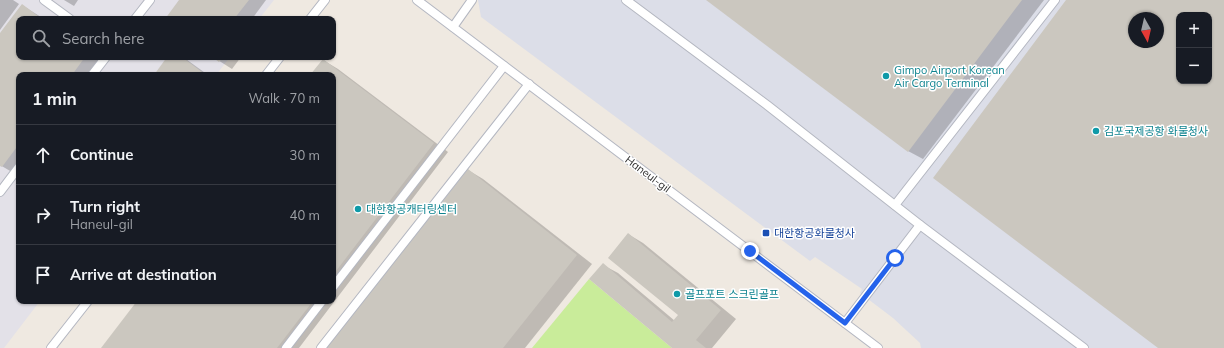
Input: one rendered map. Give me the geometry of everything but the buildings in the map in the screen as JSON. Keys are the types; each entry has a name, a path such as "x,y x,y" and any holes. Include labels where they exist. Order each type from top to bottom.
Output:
{"lane":[{"path":"44,0 66,16"},
{"path":"137,16 150,0"},
{"path":"312,16 325,0"},
{"name":"Haneul-gil","path":"417,0 878,348"},
{"path":"453,27 472,0"},
{"path":"626,0 767,105 920,225 1084,348"},
{"path":"895,205 1055,0"},
{"path":"94,72 104,60"},
{"path":"268,72 278,60"},
{"path":"336,283 504,66"},
{"path":"321,348 529,84"},
{"path":"0,192 16,171"},
{"path":"845,323 920,225"},
{"path":"51,348 86,304"},
{"path":"286,348 320,304"}],"shaded area":[{"path":"0,0 274,0 261,16 16,16 16,60 228,60 218,72 16,72 16,304 38,304 4,348 0,348"},
{"path":"478,0 1224,0 1224,348 921,348 920,343 893,318 860,293 862,289 815,257 810,261 481,17"}],"green space":[{"path":"589,279 672,348 532,348"}],"place":[{"name":"Gimpo Airport Korean Air Cargo Terminal","path":"886,76"},
{"name":"김포국제공항 화물청사","path":"1096,131"},
{"name":"대한항공캐터링센터","path":"358,209"},
{"name":"대한항공화물청사","path":"766,233"},
{"name":"골프포트 스크린골프","path":"677,294"}],"route":[{"path":"750,251 845,323 895,258"}]}
